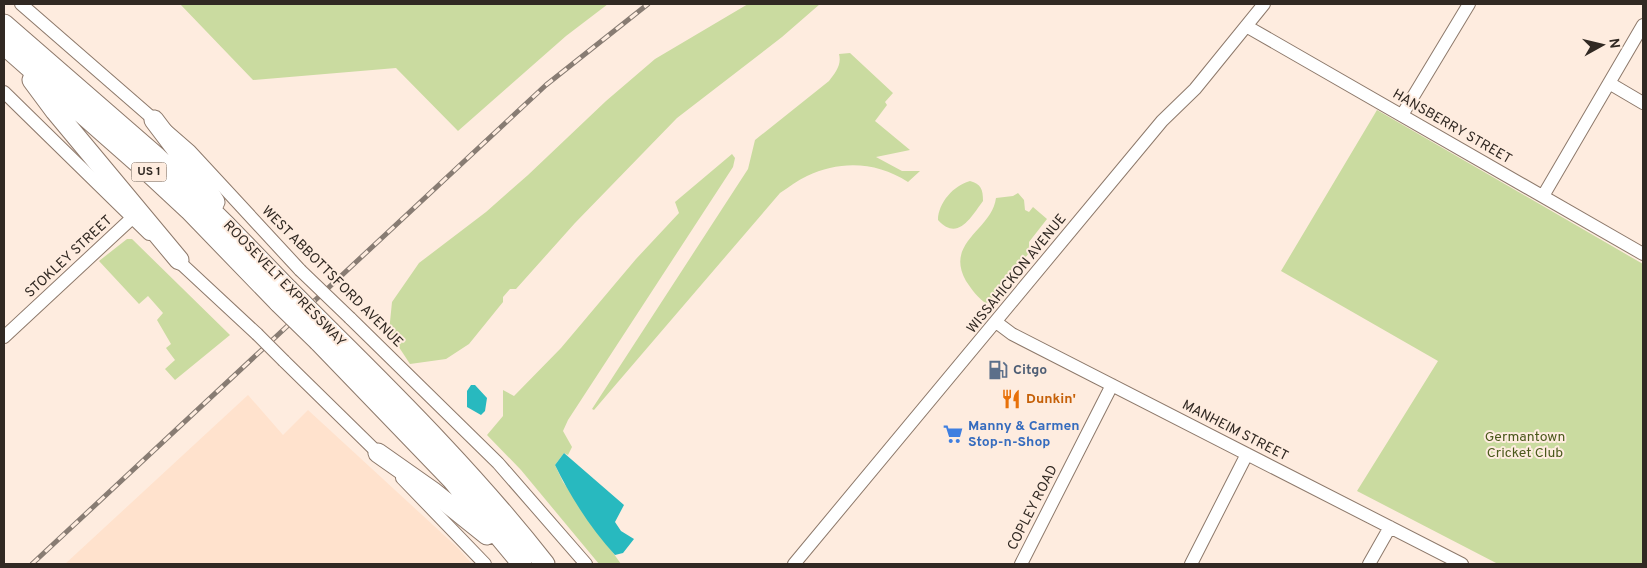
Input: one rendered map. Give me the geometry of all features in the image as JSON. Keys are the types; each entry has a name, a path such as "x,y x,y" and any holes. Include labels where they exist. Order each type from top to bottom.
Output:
{"highway":[{"name":"ROOSEVELT EXPRESSWAY","path":"4,24 144,146 227,226 284,296"},
{"path":"7,48 179,260"},
{"name":"ROOSEVELT EXPRESSWAY","path":"7,48 146,170 284,296 324,336 451,454 503,512 545,564"},
{"path":"154,120 210,194 227,226"},
{"name":"ROOSEVELT EXPRESSWAY","path":"324,336 452,480 520,562"},
{"path":"378,453 455,508 520,562"}],"street":[{"name":"WEST ABBOTTSFORD AVENUE","path":"21,4 190,150 300,270 498,463 586,564"},
{"name":"WISSAHICKON AVENUE","path":"794,564 1162,122 1195,89 1264,4"},
{"path":"1402,115 1468,4"},
{"path":"1542,196 1643,25"},
{"name":"HANSBERRY STREET","path":"1246,26 1643,254"},
{"path":"1609,83 1643,103"},
{"path":"4,92 131,219 179,260 257,334 378,453 486,564"},
{"name":"STOKLEY STREET","path":"4,337 131,219"},
{"name":"MANHEIM STREET","path":"996,322 1012,334 1462,564"},
{"name":"COPLEY ROAD","path":"1021,564 1112,385"},
{"path":"1191,564 1247,454"},
{"path":"1369,564 1390,527"}],"shaded area":[{"path":"248,395 283,435 308,410 458,548 472,564 65,564"}],"green space":[{"path":"180,4 608,4 566,36 458,131 396,68 253,80"},
{"path":"748,4 820,4 782,37 677,118 575,223 516,289 510,289 503,297 503,302 469,344 446,359 410,364 389,332 392,302 419,263 486,212 606,101 655,59"},
{"path":"850,53 893,93 885,102 887,105 875,121 910,150 876,157 902,171 920,171 908,182 884,170 871,167 833,167 804,178 780,193 594,410 592,409 748,169 755,140 829,81 839,65 839,54"},
{"name":"Germantown Cricket Club","path":"1377,110 1643,264 1643,564 1498,564 1357,491 1438,361 1281,271"},
{"path":"732,154 735,158 733,167 568,420 563,431 572,447 568,455 564,453 555,465 563,482 621,564 599,564 521,470 487,435 503,416 503,390 514,396 561,348 636,259 679,213 675,202"},
{"path":"970,181 981,188 983,201 964,225 952,229 945,226 938,220 944,201 958,186"},
{"path":"1018,193 1024,200 1025,210 1029,212 1033,207 1047,219 1029,242 1029,253 987,304 975,294 966,281 961,268 961,256 971,237 987,219 993,209 996,198 1013,196"},
{"path":"127,239 132,239 230,335 175,380 165,369 175,360 166,348 171,344 157,320 163,313 148,296 139,304 99,261"}],"water":[{"path":"471,385 475,385 487,398 485,411 481,415 467,407 467,391"},
{"path":"564,453 624,505 615,522 621,531 634,539 623,553 615,555 589,523 574,500 555,465"}],"railway":[{"path":"32,564 546,85 648,4"}],"place":[{"name":"Citgo","path":"998,370"},
{"name":"Dunkin'","path":"1011,399"},
{"name":"Manny & Carmen Stop-n-Shop","path":"953,434"}]}
